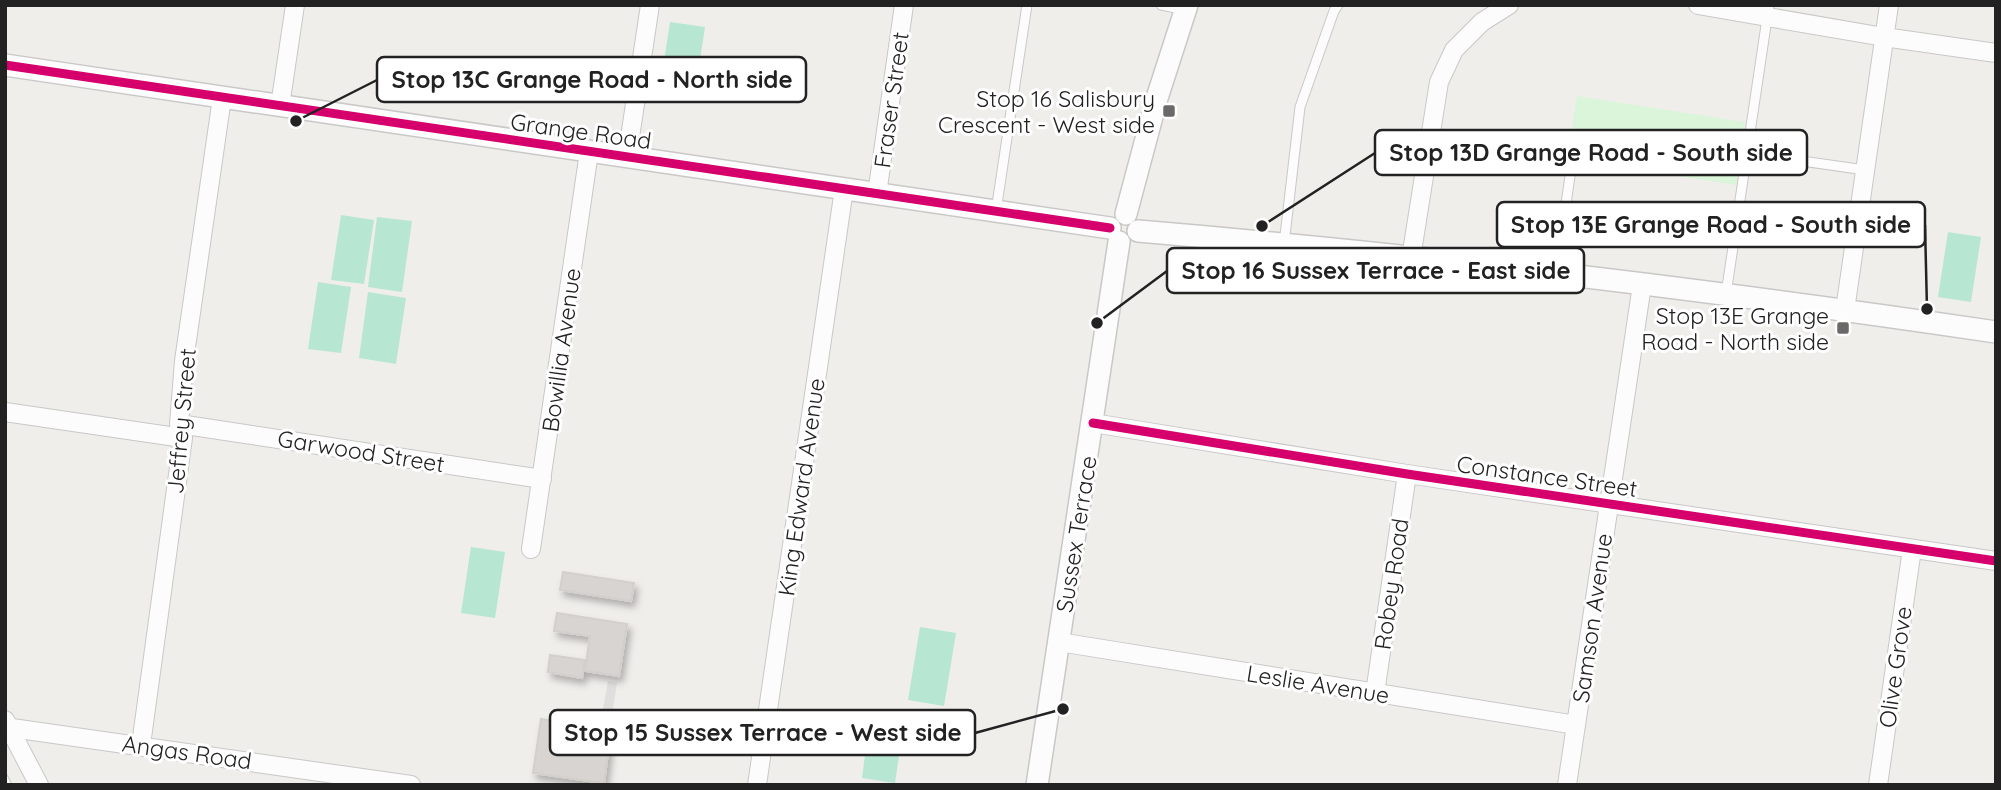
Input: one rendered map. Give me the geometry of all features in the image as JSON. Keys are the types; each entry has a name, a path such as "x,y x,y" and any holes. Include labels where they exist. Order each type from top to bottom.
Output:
{"street":[{"path":"280,106 295,5"},
{"path":"627,157 650,5"},
{"name":"Fraser Street","path":"877,194 904,5"},
{"path":"1411,258 1439,82 1454,50 1482,22 1509,5"},
{"path":"1698,5 1768,11 1884,37 1996,53"},
{"path":"1845,310 1889,5"},
{"path":"1114,235 1131,241 1132,223 1157,98 1187,8"},
{"name":"Grange Road","path":"5,65 996,212 1114,235"},
{"name":"Jeffrey Street","path":"141,746 181,431 184,361 222,98"},
{"name":"Bowillia Avenue","path":"531,549 589,152"},
{"name":"King Edward Avenue","path":"757,785 844,189"},
{"path":"1132,223 1284,244 1726,294 1996,332"},
{"name":"Sussex Terrace","path":"1037,785 1093,423 1114,235"},
{"name":"Samson Avenue","path":"1567,785 1642,285"},
{"name":"Garwood Street","path":"5,412 181,431 542,479"},
{"name":"Constance Street","path":"1093,423 1407,474 1996,561"},
{"name":"Robey Road","path":"1375,693 1407,474"},
{"name":"Olive Grove","path":"1878,785 1912,549"},
{"name":"Leslie Avenue","path":"1059,642 1576,725"},
{"path":"7,725 39,785"},
{"name":"Angas Road","path":"7,725 411,785"}],"lane":[{"path":"996,212 1027,5"},
{"path":"1161,5 1187,8"},
{"path":"1284,244 1300,107 1338,5"},
{"path":"1726,294 1768,11"},
{"path":"1746,153 1865,170"},
{"path":"1556,275 1572,162"}],"green space":[{"path":"670,22 705,27 694,99 659,94"},
{"path":"1577,96 1745,122 1736,185 1567,159"},
{"path":"341,215 374,220 364,284 331,280"},
{"path":"377,217 412,221 402,292 368,287"},
{"path":"1948,232 1981,237 1971,302 1938,297"},
{"path":"318,282 351,287 341,353 308,349"},
{"path":"368,292 406,298 396,364 359,358"},
{"path":"471,547 505,552 495,618 461,613"},
{"path":"920,627 956,633 944,706 908,700"},
{"path":"871,710 905,715 895,783 862,778"}],"shaded area":[{"path":"608,681 617,683 610,728 600,726"}],"building":[{"path":"563,572 634,583 631,601 560,590"},
{"path":"557,613 627,624 619,676 585,671 590,636 554,631"},
{"path":"550,655 585,660 582,678 548,672"},
{"path":"541,719 575,724 574,732 610,737 604,783 533,773"}],"railway":[{"path":"5,777 9,785"}],"cycle path":[{"path":"5,65 1110,228"},
{"path":"1093,423 1407,474 1996,561"}],"place":[{"name":"Stop 16 Salisbury Crescent - West side","path":"1169,111"},
{"name":"Stop 13C Grange Road - North side","path":"296,121"},
{"name":"Stop 13D Grange Road - South side","path":"1262,226"},
{"name":"Stop 13E Grange Road - South side","path":"1927,309"},
{"name":"Stop 16 Sussex Terrace - East side","path":"1097,323"},
{"name":"Stop 13E Grange Road - North side","path":"1843,328"},
{"name":"Stop 15 Sussex Terrace - West side","path":"1063,709"}]}
